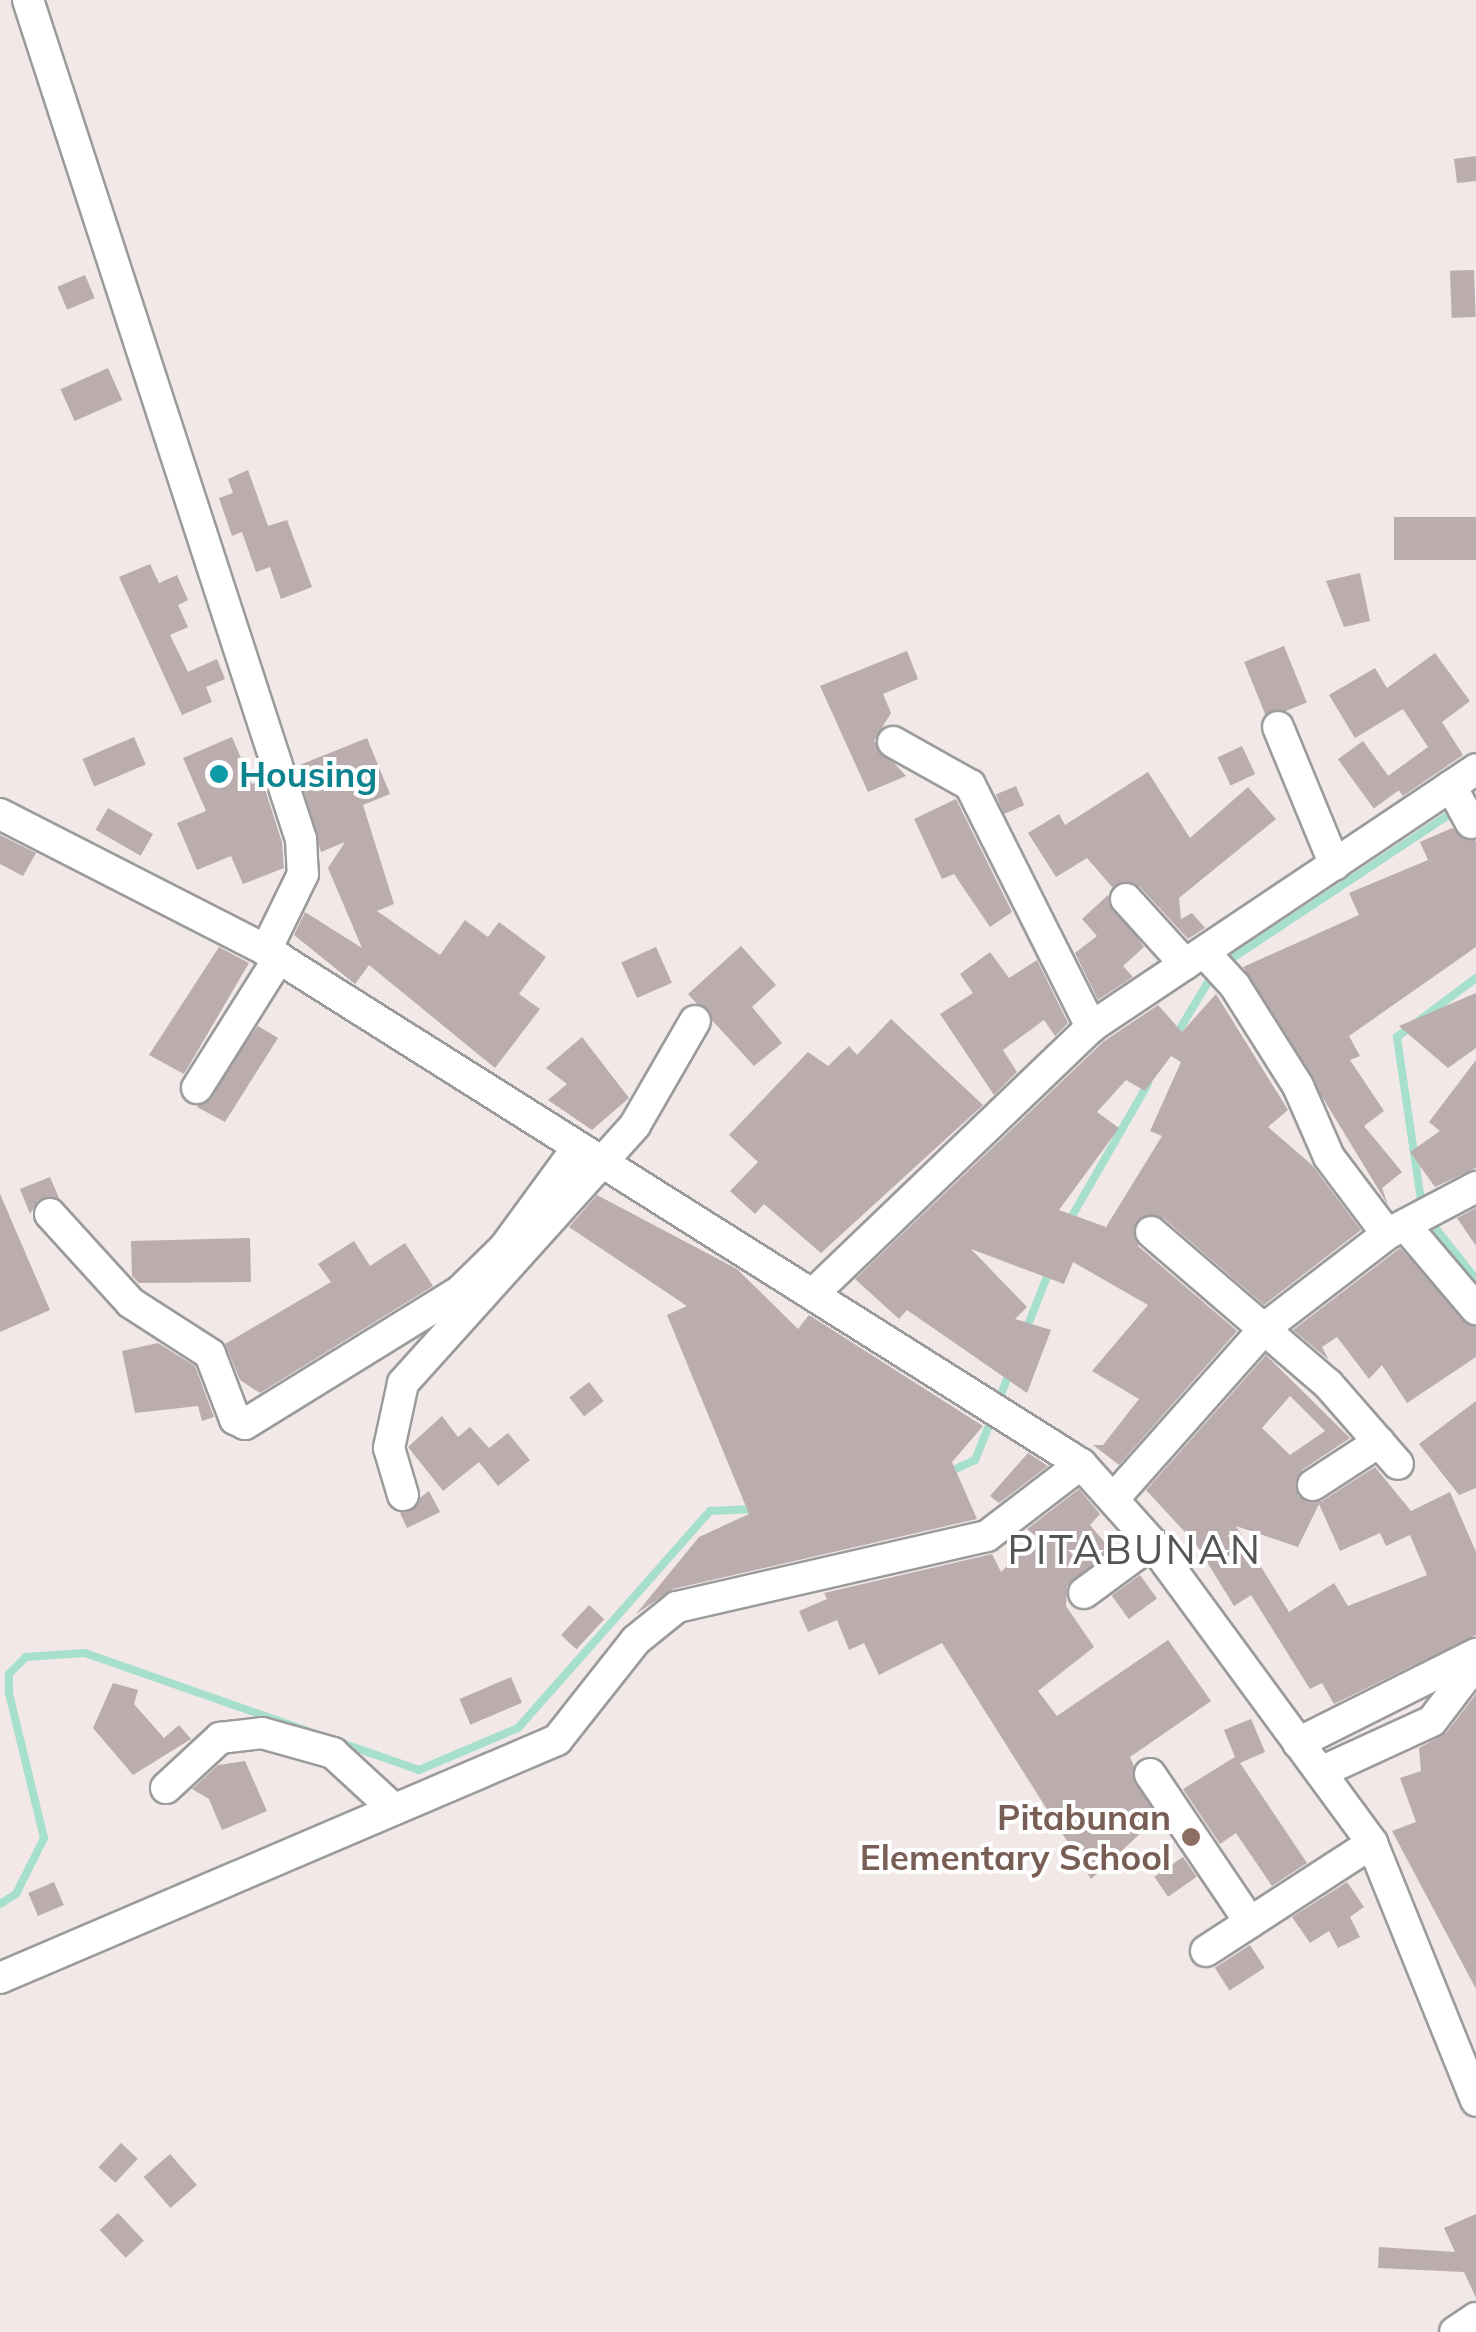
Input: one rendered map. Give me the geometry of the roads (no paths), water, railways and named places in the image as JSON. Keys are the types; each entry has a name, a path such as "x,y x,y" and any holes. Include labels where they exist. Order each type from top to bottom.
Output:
{"street":[{"path":"28,0 301,839 303,874 272,954 197,1088"},
{"path":"1278,727 1336,866"},
{"path":"894,742 970,785 1092,1027"},
{"path":"815,1292 1092,1027 1201,960 1336,866 1464,798"},
{"path":"0,814 272,954 1056,1443 1081,1464 1115,1497 1152,1543 1372,1843 1476,2101"},
{"path":"1126,899 1235,986 1298,1086 1329,1157 1416,1224 1476,1309"},
{"path":"50,1214 131,1303 210,1354 234,1420 245,1424 459,1292 590,1154 664,1084 695,1021"},
{"path":"403,1495 388,1448 403,1383 590,1154"},
{"path":"1115,1497 1266,1328 1476,1187"},
{"path":"1151,1232 1266,1328 1389,1453 1313,1486"},
{"path":"0,1978 557,1740 636,1640 677,1607 987,1536 1081,1464"},
{"path":"1084,1594 1152,1543"},
{"path":"1298,1742 1476,1654"},
{"path":"1320,1772 1432,1721 1476,1663"},
{"path":"166,1788 220,1738 262,1733 333,1753 394,1809"},
{"path":"1150,1774 1250,1922"},
{"path":"1206,1952 1372,1843"},
{"path":"1455,2332 1476,2318"}],"waterway":[{"path":"1225,963 1455,811"},
{"path":"1175,1037 1214,972"},
{"path":"1422,1207 1397,1037 1476,978"},
{"path":"1068,1223 1148,1084"},
{"path":"1429,1220 1476,1279"},
{"path":"1026,1330 1050,1269"},
{"path":"997,1405 1010,1371"},
{"path":"947,1473 975,1460 992,1418"},
{"path":"0,1904 16,1894 44,1838 9,1693 9,1674 26,1657 85,1653 419,1770 518,1728 710,1511 755,1509"}],"place":[{"name":"Housing","path":"219,774"},
{"name":"Pitabunan Elementary School","path":"1191,1837"}],"district":[{"name":"PITABUNAN","path":"1135,1549"}]}
